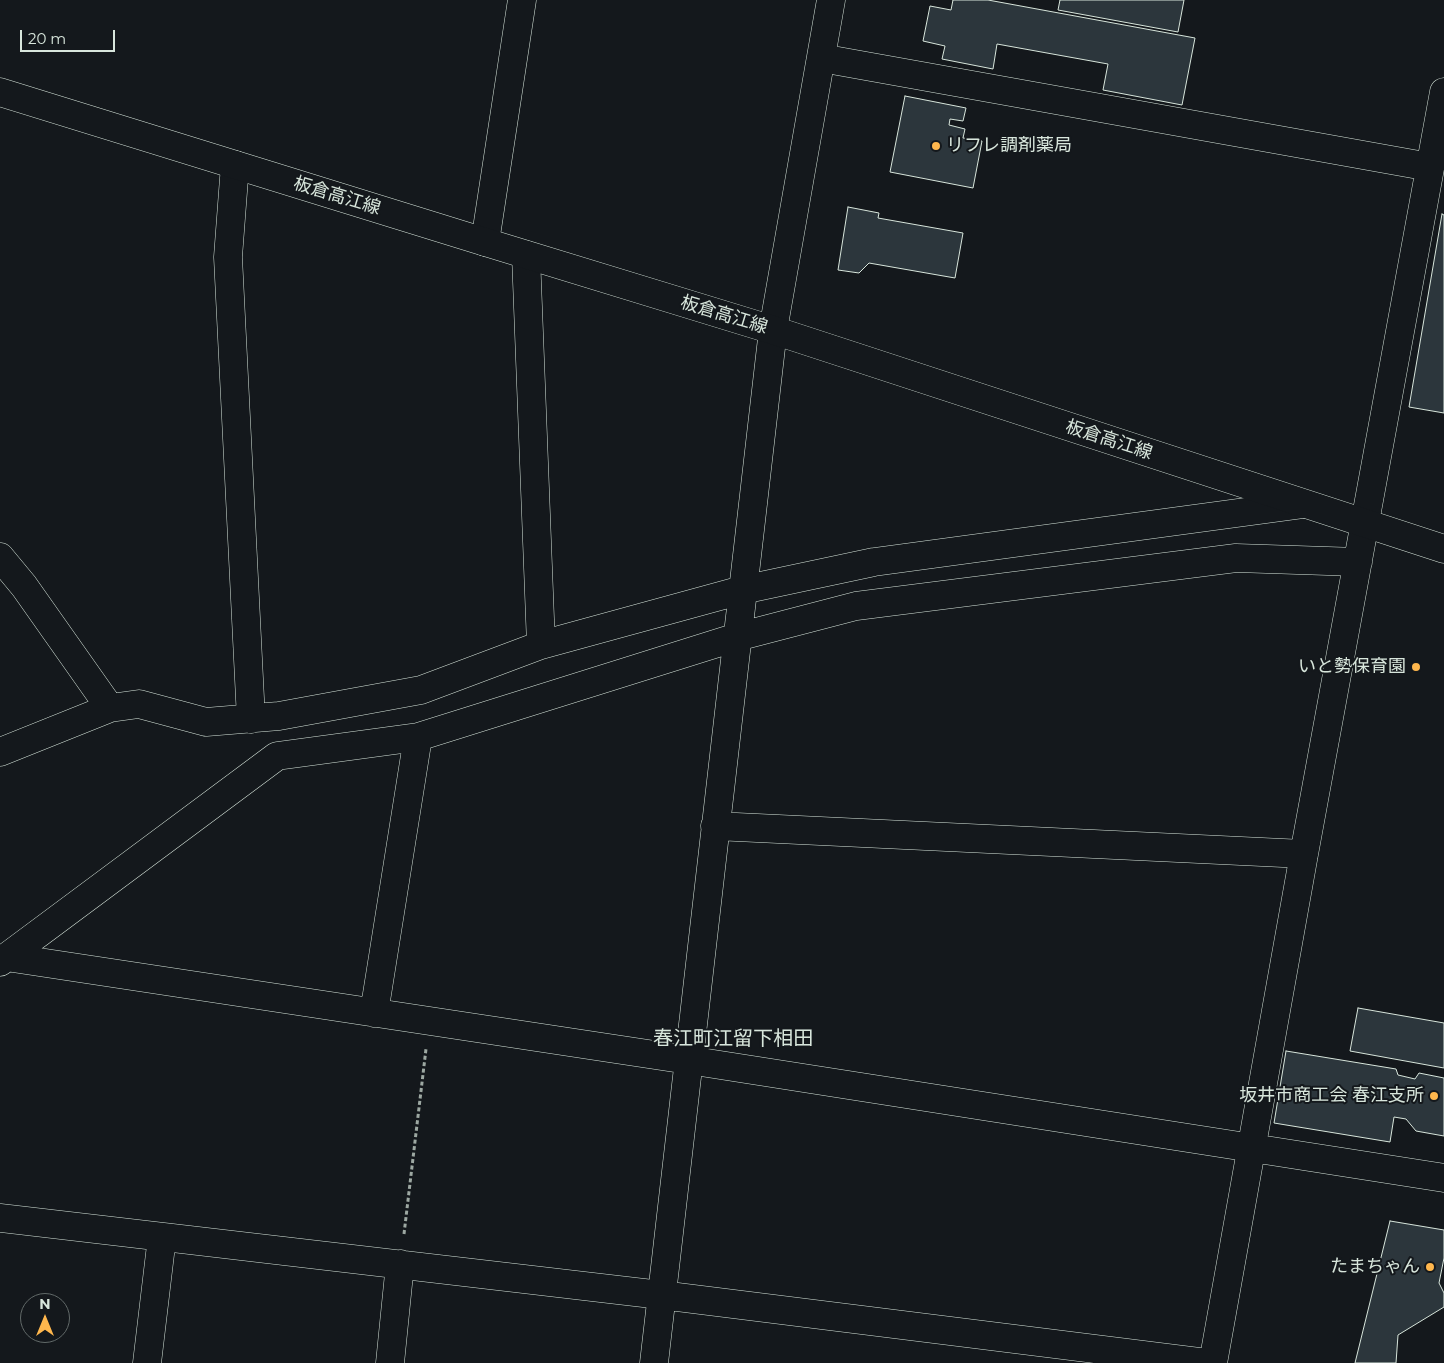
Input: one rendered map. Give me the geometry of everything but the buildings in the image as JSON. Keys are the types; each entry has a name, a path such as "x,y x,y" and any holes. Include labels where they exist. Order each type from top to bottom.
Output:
{"street":[{"path":"485,242 522,0"},
{"path":"654,1363 773,330 831,0"},
{"path":"821,58 1430,167"},
{"name":"板倉高江線","path":"0,92 773,330 1365,525 1444,549"},
{"path":"1212,1363 1444,92"},
{"path":"235,165 228,257 251,718"},
{"path":"526,255 541,645"},
{"path":"0,752 110,708 138,704 206,722 279,716 421,690 541,645 742,590 874,562 1304,504"},
{"path":"0,557 24,586 110,708"},
{"path":"3,959 277,756 418,737 737,637 856,606 1236,558 1358,562"},
{"path":"374,1013 418,737"},
{"path":"715,826 1304,854"},
{"path":"3,959 688,1060 1444,1178"},
{"path":"0,1218 661,1295 1208,1363"},
{"path":"147,1363 162,1237"},
{"path":"390,1363 400,1264"}],"path":[{"path":"400,1264 430,1021"}],"place":[{"name":"リフレ調剤薬局","path":"936,146"},
{"name":"いと勢保育園","path":"1416,667"},
{"name":"坂井市商工会 春江支所","path":"1434,1096"},
{"name":"たまちゃん","path":"1430,1267"}],"district":[{"name":"春江町江留下相田","path":"733,1039"}]}
